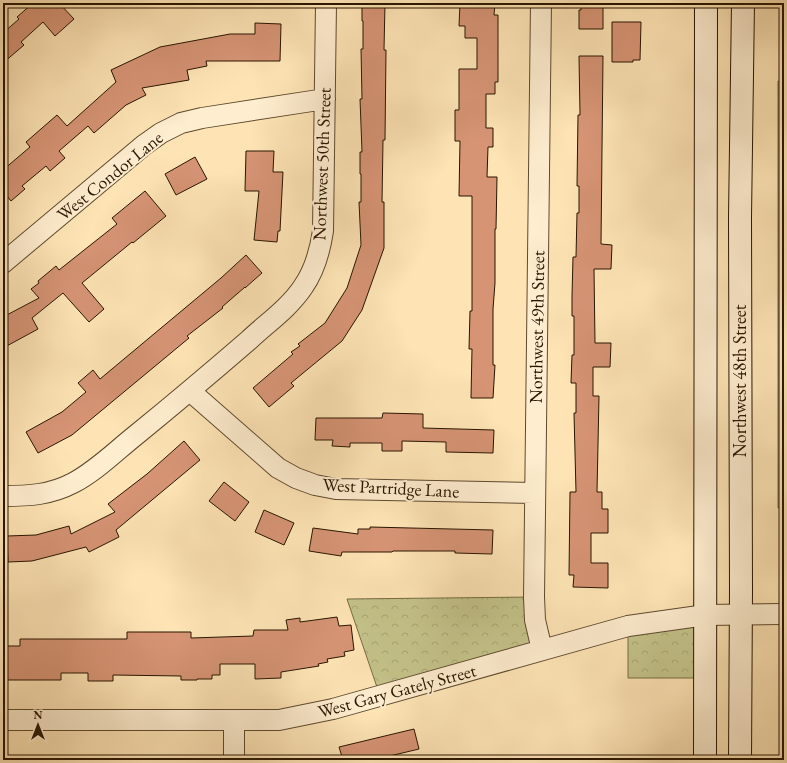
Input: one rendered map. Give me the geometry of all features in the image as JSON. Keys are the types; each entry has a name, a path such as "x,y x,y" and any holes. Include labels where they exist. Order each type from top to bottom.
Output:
{"main road":[{"name":"Northwest 48th Street","path":"705,760 706,3"},
{"name":"Northwest 48th Street","path":"740,760 740,217 743,3"}],"street":[{"name":"Northwest 50th Street","path":"190,391 289,304 303,287 314,268 323,231 326,3"},
{"name":"Northwest 49th Street","path":"541,3 534,493 534,620 542,650"},
{"name":"West Condor Lane","path":"3,263 144,144 161,133 181,123 202,118 325,99"},
{"name":"West Partridge Lane","path":"190,391 278,468 296,478 315,485 336,489 534,493"},
{"path":"3,496 31,496 49,492 74,482 86,475 190,391"},
{"name":"West Gary Gately Street","path":"3,720 279,720 308,715 628,626 706,615 784,614"},
{"path":"234,720 234,760"}],"green space":[{"path":"778,81 784,81 784,508 778,508"},
{"path":"534,597 542,650 380,696 347,599"},
{"path":"706,615 706,678 628,678 628,626"}],"building":[{"path":"33,3 59,3 74,19 55,36 43,22 21,42 24,45 3,63 3,33 19,19 17,17"},
{"path":"362,3 385,3 385,140 383,140 382,202 384,202 384,248 362,310 342,341 291,383 294,386 269,407 253,388 293,354 291,352 300,346 298,344 325,323 347,288 361,245 359,202 361,202 360,152 362,152 360,99 362,99"},
{"path":"460,3 495,3 494,15 498,15 498,82 495,82 495,94 486,94 486,128 493,128 493,147 488,147 487,177 497,177 495,283 493,309 493,365 495,365 493,398 471,398 472,349 469,349 470,311 472,311 472,196 459,196 460,141 455,141 455,110 459,110 459,69 477,69 477,38 465,38 465,26 459,26"},
{"path":"581,3 603,3 603,29 579,29 579,10 581,10"},
{"path":"612,22 641,22 640,60 633,60 633,62 612,62"},
{"path":"255,23 281,24 280,61 206,61 207,66 187,70 189,80 142,88 146,95 126,105 94,133 88,126 59,151 65,158 50,171 46,166 22,186 25,189 11,201 3,191 3,170 30,147 26,142 57,115 67,126 116,82 111,70 160,47 230,34 255,34"},
{"path":"579,56 603,56 601,244 612,245 611,269 594,269 595,343 611,343 610,367 593,367 593,396 599,396 597,492 602,492 602,509 608,509 608,533 591,533 591,563 608,563 608,588 573,587 574,575 569,575 570,492 576,492 574,413 576,413 576,383 571,383 572,355 574,355 574,316 572,316 573,257 576,257 577,213 579,213 579,186 577,186 578,115 580,115"},
{"path":"246,151 274,151 273,172 283,172 280,231 278,231 277,242 254,240 259,191 245,191"},
{"path":"195,157 207,179 176,195 165,174"},
{"path":"145,191 166,216 82,283 104,309 89,322 63,293 32,318 38,329 3,348 3,317 39,298 31,289 39,283 38,281 56,266 59,270 117,224 112,218"},
{"path":"246,255 262,273 222,307 223,308 187,336 189,338 72,435 38,453 26,432 62,412 86,392 78,383 93,370 100,379 221,278"},
{"path":"383,413 423,414 423,428 494,430 493,453 446,452 446,442 402,441 402,451 382,451 382,443 350,443 350,447 332,446 333,440 315,440 316,418 382,418"},
{"path":"184,441 200,460 116,530 119,537 89,552 86,547 32,561 8,562 7,536 36,535 69,526 71,534 115,512 108,504 147,474"},
{"path":"224,482 249,502 235,521 209,501"},
{"path":"264,510 294,523 284,545 255,532"},
{"path":"370,527 493,530 492,554 455,553 455,551 393,551 342,552 341,556 309,551 313,528 358,534 358,529 370,529"},
{"path":"337,617 339,626 351,625 354,650 344,652 345,656 327,659 328,662 318,664 319,666 281,672 281,678 255,679 255,664 220,664 220,675 212,675 212,679 181,680 181,676 113,675 113,681 88,681 88,673 61,673 61,680 3,680 3,646 20,646 20,639 127,639 127,632 191,632 191,638 253,636 254,630 288,630 286,620 300,618 300,622"},
{"path":"414,729 419,749 373,760 343,760 339,747"}]}
